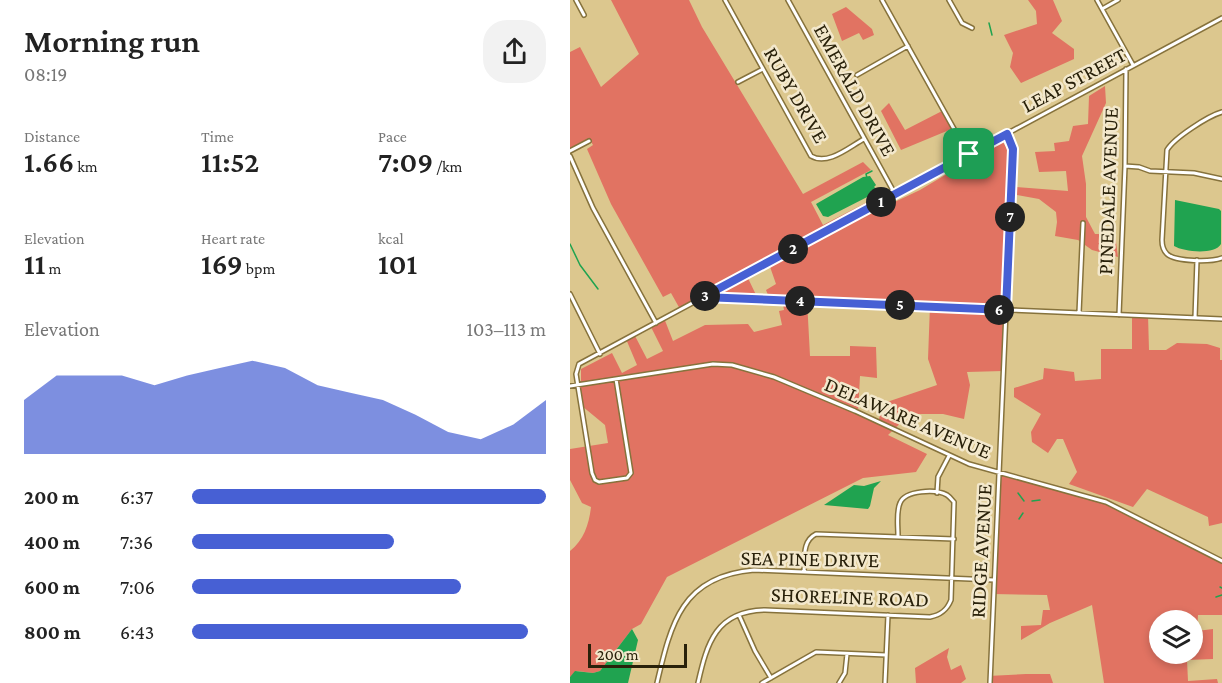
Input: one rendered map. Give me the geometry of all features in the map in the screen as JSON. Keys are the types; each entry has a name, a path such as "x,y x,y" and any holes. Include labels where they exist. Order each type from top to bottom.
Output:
{"street":[{"path":"576,0 584,15"},
{"name":"RUBY DRIVE","path":"725,0 813,157 828,159 864,139"},
{"name":"EMERALD DRIVE","path":"788,0 895,194"},
{"path":"882,0 969,154"},
{"path":"949,0 962,23 972,28"},
{"path":"1097,0 1134,65"},
{"path":"1102,9 1118,0"},
{"name":"LEAP STREET","path":"578,385 576,372 578,366 1222,18"},
{"path":"857,75 908,46"},
{"path":"738,82 763,69"},
{"name":"PINEDALE AVENUE","path":"1119,315 1126,69"},
{"path":"1222,112 1170,145 1165,154 1162,240 1164,248 1174,258 1197,260 1222,258"},
{"name":"RIDGE AVENUE","path":"990,683 1013,149 1007,134"},
{"path":"589,141 570,154 593,208 656,323"},
{"path":"1125,166 1222,178"},
{"path":"1079,313 1083,223"},
{"path":"1195,318 1197,260"},
{"path":"570,294 600,354"},
{"path":"703,297 1222,319"},
{"name":"DELAWARE AVENUE","path":"570,386 713,364 732,365 760,372 969,464 1106,502 1222,561"},
{"path":"578,385 592,473 596,481 605,482 628,477 630,468 616,379"},
{"path":"898,536 899,504 910,493 937,493 938,477 949,456"},
{"name":"SHORELINE ROAD","path":"698,683 708,643 722,625 753,610 930,617 941,614 951,600 954,502 947,495 937,493"},
{"path":"804,572 806,544 810,537 816,534 954,539"},
{"name":"SEA PINE DRIVE","path":"657,683 674,621 683,606 704,586 722,576 743,571 994,580"},
{"path":"739,615 755,651 771,678"},
{"path":"885,683 888,615"},
{"path":"762,683 816,652 886,655"},
{"path":"838,683 845,673 846,654"}],"shaded area":[{"path":"611,0 689,0 702,27 803,194 863,162 871,170 811,202 823,225 875,198 884,207 920,190 1002,141 1010,152 1003,371 967,372 970,385 964,419 943,414 910,414 888,435 927,454 916,472 863,478 667,577 641,624 632,629 600,671 593,673 577,671 570,677 570,551 585,531 591,507 582,503 570,480 570,449 608,443 605,425 582,406 579,385 581,369 612,353 622,373 637,365 626,339 634,334 647,359 663,351 650,325 664,318 673,341 705,325 748,324 754,332 782,325 779,311 784,310 782,299 770,300 766,290 776,284 768,261 746,274 758,299 701,297 680,309 671,293 663,297 611,204 587,149 593,145 590,140 570,150 570,52 580,47 601,87 639,54","holes":["807,300 930,305 928,359 937,385 884,403 878,422 858,413 860,376 877,378 876,347 850,346 850,356 810,356"]},
{"path":"1028,0 1053,0 1062,21 1052,33 1074,49 1074,59 1021,83 1010,67 1013,53 1004,35 1037,24 1036,11"},
{"path":"846,7 872,29 874,35 863,40 859,33 842,41 832,14"},
{"path":"1105,86 1106,103 1082,156 1086,184 1086,217 1095,234 1115,234 1118,257 1092,250 1078,240 1055,236 1056,212 1039,199 1017,195 1016,187 1068,191 1066,171 1039,172 1035,152 1055,151 1054,143 1069,141 1073,126 1088,124 1089,96"},
{"path":"889,103 905,130 944,110 954,128 901,150 881,111"},
{"path":"870,176 876,185 874,187 878,190 877,192 828,217 823,216 816,204 863,177"},
{"path":"1175,200 1221,211 1221,244 1218,247 1213,250 1199,251 1174,246"},
{"path":"1132,315 1148,315 1149,350 1166,350 1177,343 1207,344 1220,348 1220,360 1222,360 1222,523 1209,526 1208,517 1147,489 1133,507 1069,484 1077,472 1063,439 1057,439 1048,453 1032,442 1031,432 1041,414 1014,397 1014,388 1043,379 1044,368 1074,372 1075,381 1101,379 1101,349 1132,349"},
{"path":"999,472 1101,500 1222,561 1222,615 1203,615 1203,610 1149,610 1149,664 1187,664 1188,681 1217,679 1218,683 1104,683 1092,605 1050,623 1021,640 1021,626 1041,625 1043,610 1050,610 1047,595 993,594"},
{"path":"881,481 874,488 868,509 824,505 854,485 864,486"},
{"path":"632,629 638,640 628,683 570,683 570,677 575,671 593,673 600,671"},
{"path":"1213,629 1213,659 1203,659 1203,630"},
{"path":"949,648 947,657 951,670 961,665 966,679 961,683 916,683 915,668"},
{"path":"1050,674 1053,683 989,683 988,676"}],"waterway":[{"path":"989,23 992,35"},
{"path":"867,178 866,174 872,171"},
{"path":"878,190 883,190"},
{"path":"570,244 580,265 598,289"},
{"path":"1018,493 1024,501"},
{"path":"1032,501 1040,500"},
{"path":"1019,519 1023,513"},
{"path":"1216,597 1222,595"}],"route":[{"path":"1007,134 1012,144 1006,310 703,297 776,258 969,154 1007,134"}]}
